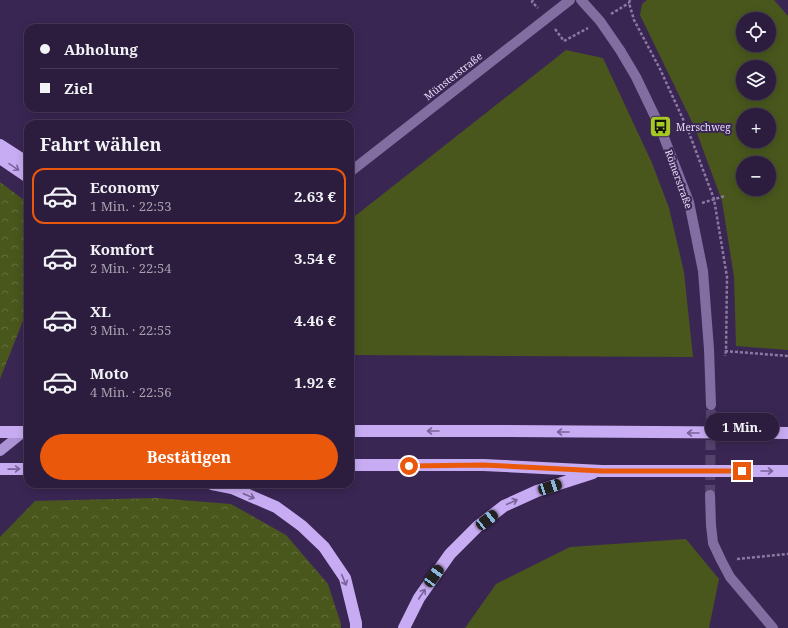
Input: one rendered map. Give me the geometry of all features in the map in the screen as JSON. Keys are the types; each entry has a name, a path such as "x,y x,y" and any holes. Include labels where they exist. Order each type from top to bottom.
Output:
{"highway":[{"path":"0,145 24,161"},
{"path":"0,158 24,174"},
{"path":"354,431 788,433"},
{"path":"0,432 24,432"},
{"path":"354,466 483,465 602,471 788,471"},
{"path":"0,469 24,469"},
{"path":"404,628 419,598 450,554 478,526 504,506 537,491 602,471"},
{"path":"232,488 276,507 302,526 324,547 345,578 356,628"}],"main road":[{"path":"0,451 24,432"}],"street":[{"name":"Münsterstraße","path":"354,169 570,0"},
{"name":"Römerstraße","path":"581,0 600,21 636,77 660,127 689,202 703,271 709,350 711,404"},
{"path":"710,495 713,543 721,560 730,577 773,628"}],"path":[{"path":"533,0 532,2 547,18 564,41 629,3 630,0"},
{"path":"714,199 725,196"},
{"path":"735,353 788,356"},
{"path":"721,560 788,554"}],"green space":[{"path":"647,0 774,0 788,16 788,350 736,346 734,277 722,201 695,128 640,15 642,4"},
{"path":"566,50 603,58 652,163 669,208 684,272 693,357 354,355 354,217"},
{"path":"0,182 24,200 24,318 0,379"},
{"path":"156,498 231,504 286,535 328,584 341,628 0,628 0,537 35,501"},
{"path":"686,539 719,579 709,628 465,628 496,584 570,547"}],"tunnel":[{"path":"710,495 711,405"}],"place":[{"name":"Merschweg","path":"660,127"}],"route":[{"path":"409,466 483,465 602,471 742,471"}]}
